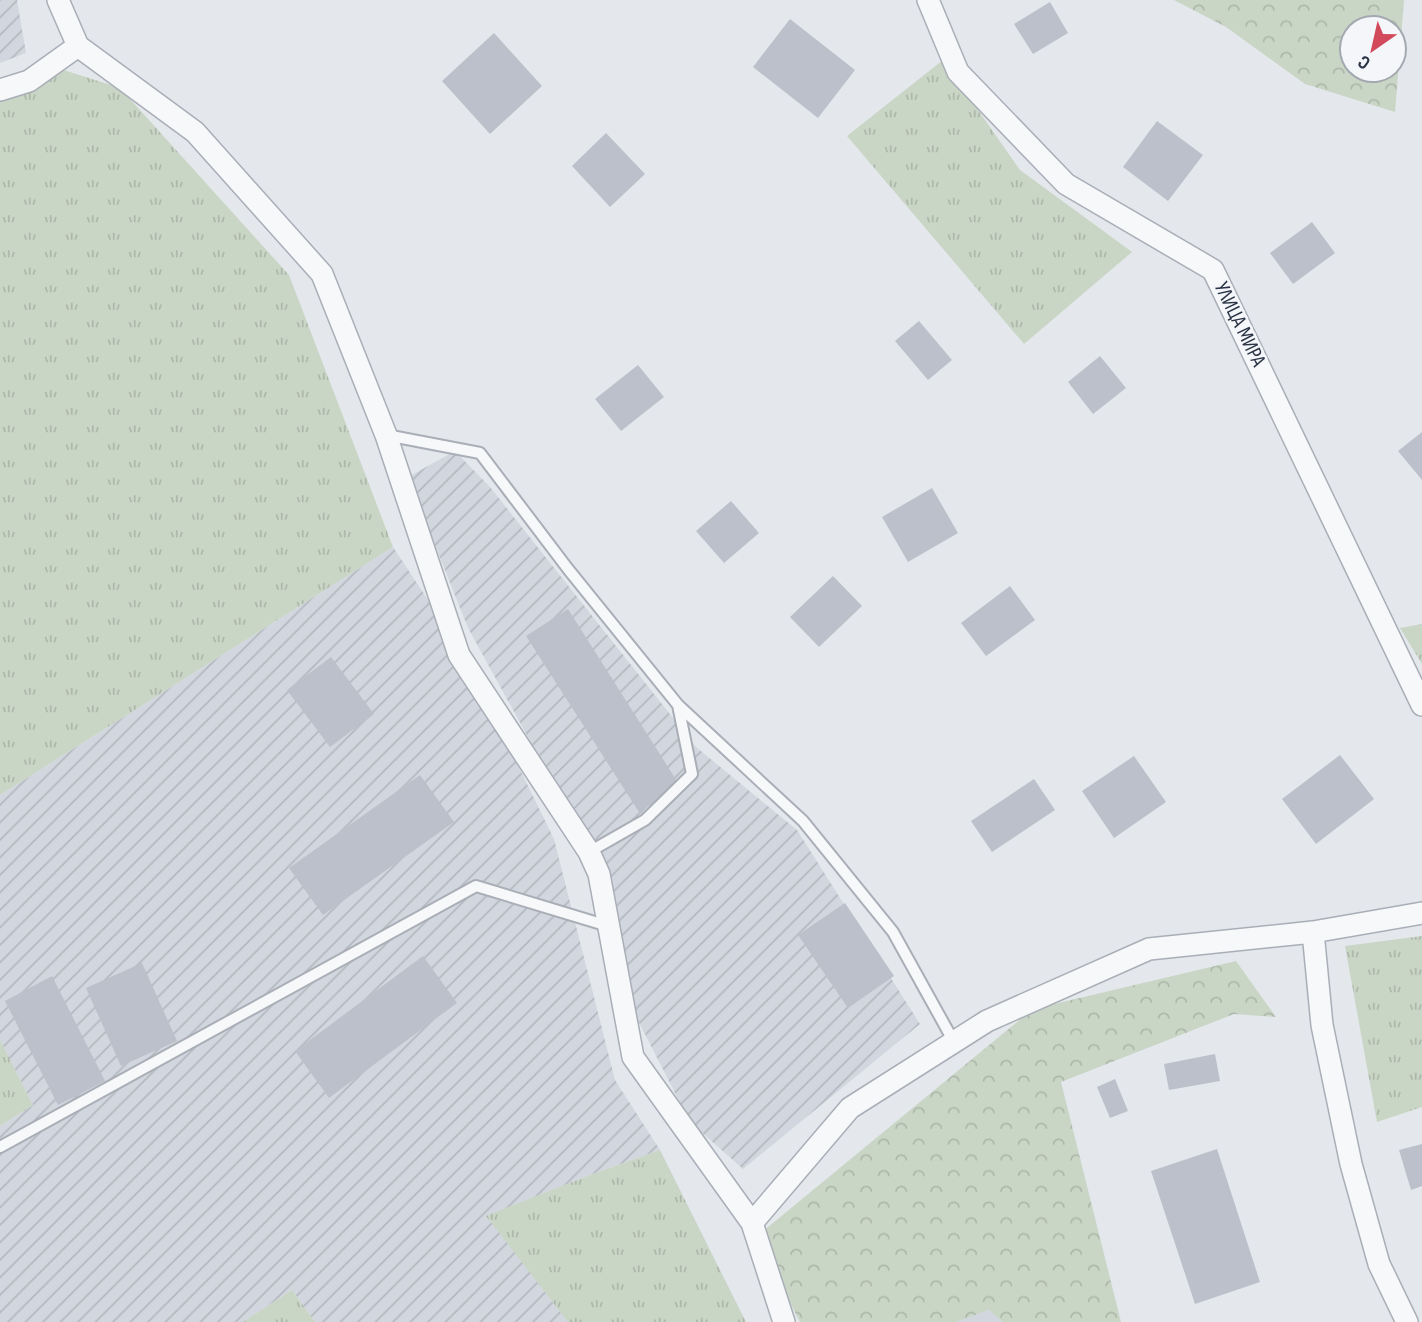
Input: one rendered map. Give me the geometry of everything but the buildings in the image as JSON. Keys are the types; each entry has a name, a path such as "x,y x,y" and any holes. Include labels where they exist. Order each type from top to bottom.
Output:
{"street":[{"path":"58,0 78,46 195,132 322,274 386,435 459,655 589,852 599,874 632,1057 752,1223 784,1322"},
{"name":"УЛИЦА МИРА","path":"928,0 958,72 1066,184 1213,270 1422,705"},
{"path":"0,90 29,81 78,46"},
{"path":"752,1223 850,1108 987,1021 1149,950 1313,932 1422,913"},
{"path":"1313,932 1322,1025 1350,1164 1379,1264 1407,1322"}],"lane":[{"path":"386,435 480,453 568,569 678,705 803,821 893,932 954,1042"},
{"path":"589,852 645,820 692,774 678,705"},
{"path":"0,1147 476,886 608,926"}],"shaded area":[{"path":"0,0 17,0 26,53 0,63"},
{"path":"455,451 490,487 696,747 797,830 920,1024 743,1169 690,1122 631,1007 597,863 468,628 408,477"},
{"path":"393,547 475,678 554,839 615,1080 660,1150 487,1216 568,1322 315,1322 292,1290 243,1322 0,1322 0,1126 33,1105 0,1040 0,795"},
{"path":"989,1310 1003,1322 956,1322"}],"green space":[{"path":"1174,0 1404,0 1403,14 1338,14 1338,84 1397,84 1395,112 1305,84 1226,27"},
{"path":"943,60 1020,170 1132,252 1024,344 847,136"},
{"path":"48,65 120,88 289,275 393,547 0,795 0,87"},
{"path":"1422,624 1422,664 1400,628"},
{"path":"1422,936 1422,1107 1377,1122 1345,946"},
{"path":"1236,961 1276,1017 1234,1014 1061,1082 1121,1322 1003,1322 989,1310 956,1322 800,1322 756,1237 1033,1009"},
{"path":"0,1040 33,1105 0,1126"},
{"path":"660,1150 746,1322 568,1322 486,1216"},
{"path":"292,1290 315,1322 243,1322"}]}
